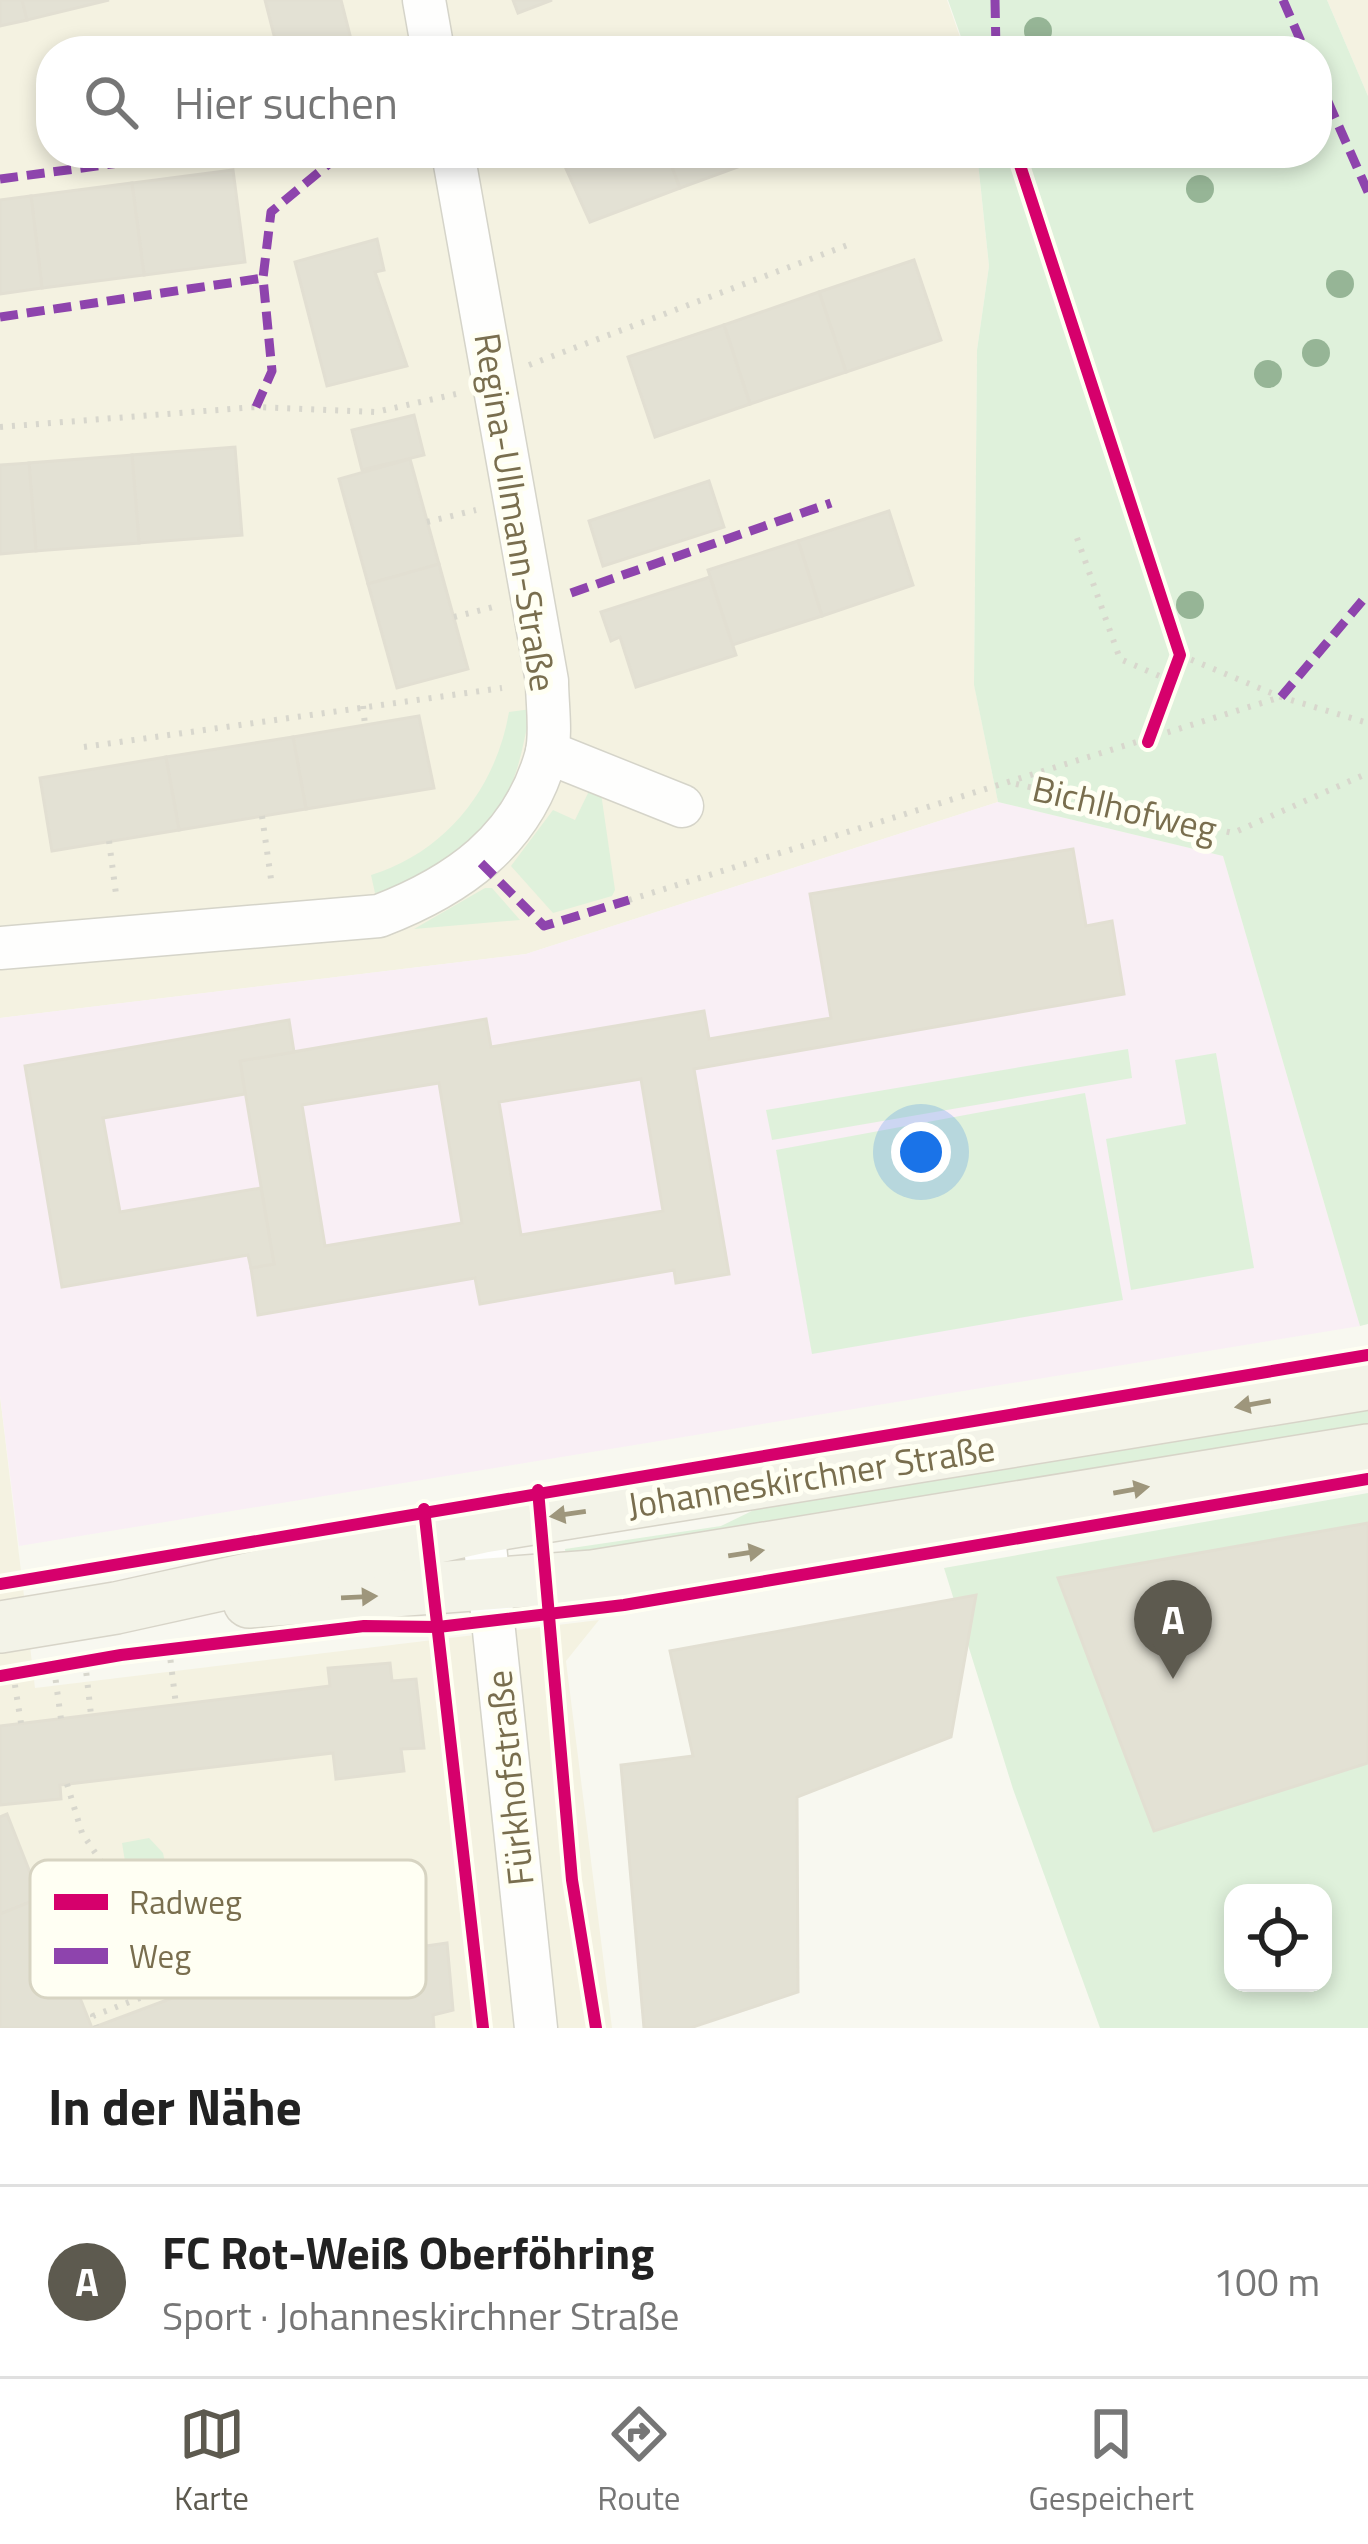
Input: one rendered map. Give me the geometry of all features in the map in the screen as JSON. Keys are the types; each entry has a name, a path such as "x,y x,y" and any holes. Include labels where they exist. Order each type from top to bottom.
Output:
{"main road":[{"name":"Johanneskirchner Straße","path":"7,1650 116,1608 483,1527 1368,1384"},
{"name":"Johanneskirchner Straße","path":"116,1608 489,1587 822,1541 1368,1450"}],"street":[{"path":"424,0 431,36"},
{"name":"Regina-Ullmann-Straße","path":"0,947 379,916 434,895 481,863 523,813 548,752 547,681 538,604 456,168"},
{"path":"548,752 682,806"},
{"name":"Fürkhofstraße","path":"483,1527 534,2007"}],"path":[{"path":"0,428 256,407 376,412 497,379 853,243"},
{"path":"1078,538 1120,659 1171,681"},
{"path":"1180,655 1281,697 1368,723"},
{"path":"84,747 502,688"},
{"path":"628,900 1281,697"},
{"path":"363,706 365,725"},
{"path":"262,816 271,879"},
{"path":"110,841 116,895"},
{"path":"169,1648 176,1705"},
{"path":"7,1650 21,1723"},
{"path":"85,1661 91,1715"},
{"path":"54,1668 61,1719"},
{"path":"67,1784 82,1833 100,1860"},
{"path":"97,2026 93,2016 140,1998"}],"shaded area":[{"path":"0,0 947,0 960,36 36,36 36,168 979,168 989,266 977,350 974,684 998,802 526,954 0,1018"},
{"path":"1327,0 1368,0 1368,96"},
{"path":"998,802 1223,856 1360,1326 19,1546 0,1396 0,1018 526,954"},
{"path":"0,1396 35,1688 599,1620 566,1661 612,2028 0,2028"}],"green space":[{"path":"948,0 1327,0 1368,96 1368,1324 1360,1326 1223,856 998,802 974,685 977,350 989,266 979,168 1332,168 1332,36 961,36"},
{"path":"531,709 512,783 489,821 437,868 375,893 371,875 422,851 463,813 493,766 509,712"},
{"path":"590,789 601,793 615,890 612,896 553,913 511,866 553,810 575,820"},
{"path":"492,888 520,920 414,929"},
{"path":"1128,1049 1132,1078 772,1140 766,1110"},
{"path":"1216,1053 1254,1268 1131,1290 1106,1139 1186,1124 1175,1060"},
{"path":"1085,1093 1123,1300 812,1354 776,1150"},
{"path":"1368,1404 1368,1432 566,1562 565,1549 721,1526 756,1509"},
{"path":"1368,1493 1368,2028 1100,2028 1013,1789 944,1568"},
{"path":"149,1838 164,1860 125,1860 122,1843"}],"building":[{"path":"0,0 22,0 27,20 0,26"},
{"path":"22,0 109,0 27,20"},
{"path":"265,0 341,0 350,36 274,36"},
{"path":"513,0 552,0 518,13"},
{"path":"566,168 673,168 680,188 590,222"},
{"path":"673,168 735,168 680,188"},
{"path":"233,170 245,262 144,275 132,183"},
{"path":"132,183 144,275 42,288 31,196"},
{"path":"31,196 42,288 0,294 0,200"},
{"path":"377,239 384,270 375,272 407,366 327,386 295,262"},
{"path":"914,260 941,340 846,372 819,292"},
{"path":"819,292 846,372 750,404 724,325"},
{"path":"724,325 750,404 655,437 628,357"},
{"path":"414,415 424,455 362,470 352,430"},
{"path":"235,447 242,535 139,543 132,455"},
{"path":"132,455 139,543 36,551 29,463"},
{"path":"410,459 439,564 368,584 339,479"},
{"path":"29,463 36,551 0,554 0,465"},
{"path":"709,481 724,527 603,566 589,521"},
{"path":"889,511 913,585 822,616 798,541"},
{"path":"798,541 822,616 732,645 708,570"},
{"path":"439,564 468,669 397,688 368,584"},
{"path":"710,577 736,655 636,687 620,637 611,641 601,612"},
{"path":"419,716 434,788 306,809 293,737"},
{"path":"293,737 306,809 179,830 166,757"},
{"path":"166,757 179,830 52,851 40,778"},
{"path":"1073,849 1086,926 1112,921 1124,994 694,1069 729,1274 676,1283 674,1270 480,1304 475,1278 258,1315 251,1268 274,1264 240,1061 486,1019 491,1047 704,1011 709,1039 831,1018 810,894","holes":["641,1079 663,1211 521,1235 499,1102","439,1083 462,1223 325,1246 302,1105"]},
{"path":"289,1020 294,1052 240,1061 245,1094 103,1118 120,1212 261,1188 274,1264 251,1268 248,1255 62,1287 25,1066"},
{"path":"1368,1523 1368,1763 1154,1831 1058,1578"},
{"path":"976,1595 951,1737 797,1797 798,1992 690,2028 644,2028 621,1765 693,1756 670,1651"},
{"path":"390,1663 392,1681 416,1679 424,1748 401,1749 404,1771 336,1779 333,1753 60,1785 61,1799 0,1805 0,1726 330,1686 328,1668"},
{"path":"7,1814 30,1873 30,1902 0,1914 0,1817"},
{"path":"30,1902 30,1998 80,1998 92,2028 0,2028 0,1914"},
{"path":"447,1943 453,2010 433,2015 434,2028 92,2028 172,1998 426,1998 426,1946"}],"marked path":[{"path":"995,0 996,36"},
{"path":"1283,0 1299,36"},
{"path":"1332,111 1368,192"},
{"path":"0,179 82,168"},
{"path":"256,407 272,371 263,278 271,212 324,168"},
{"path":"0,317 263,278"},
{"path":"571,593 831,503"},
{"path":"1281,697 1368,594"},
{"path":"481,863 544,926 629,900"}],"cycle path":[{"path":"1021,168 1180,655 1148,742"},
{"path":"0,1584 1368,1355"},
{"path":"0,1676 121,1655 364,1626 438,1627 624,1605 1368,1479"},
{"path":"538,1490 572,1880 596,2028"},
{"path":"424,1509 483,2028"}],"place":[{"name":"FC Rot-Weiß Oberföhring","path":"1173,1679"}]}
